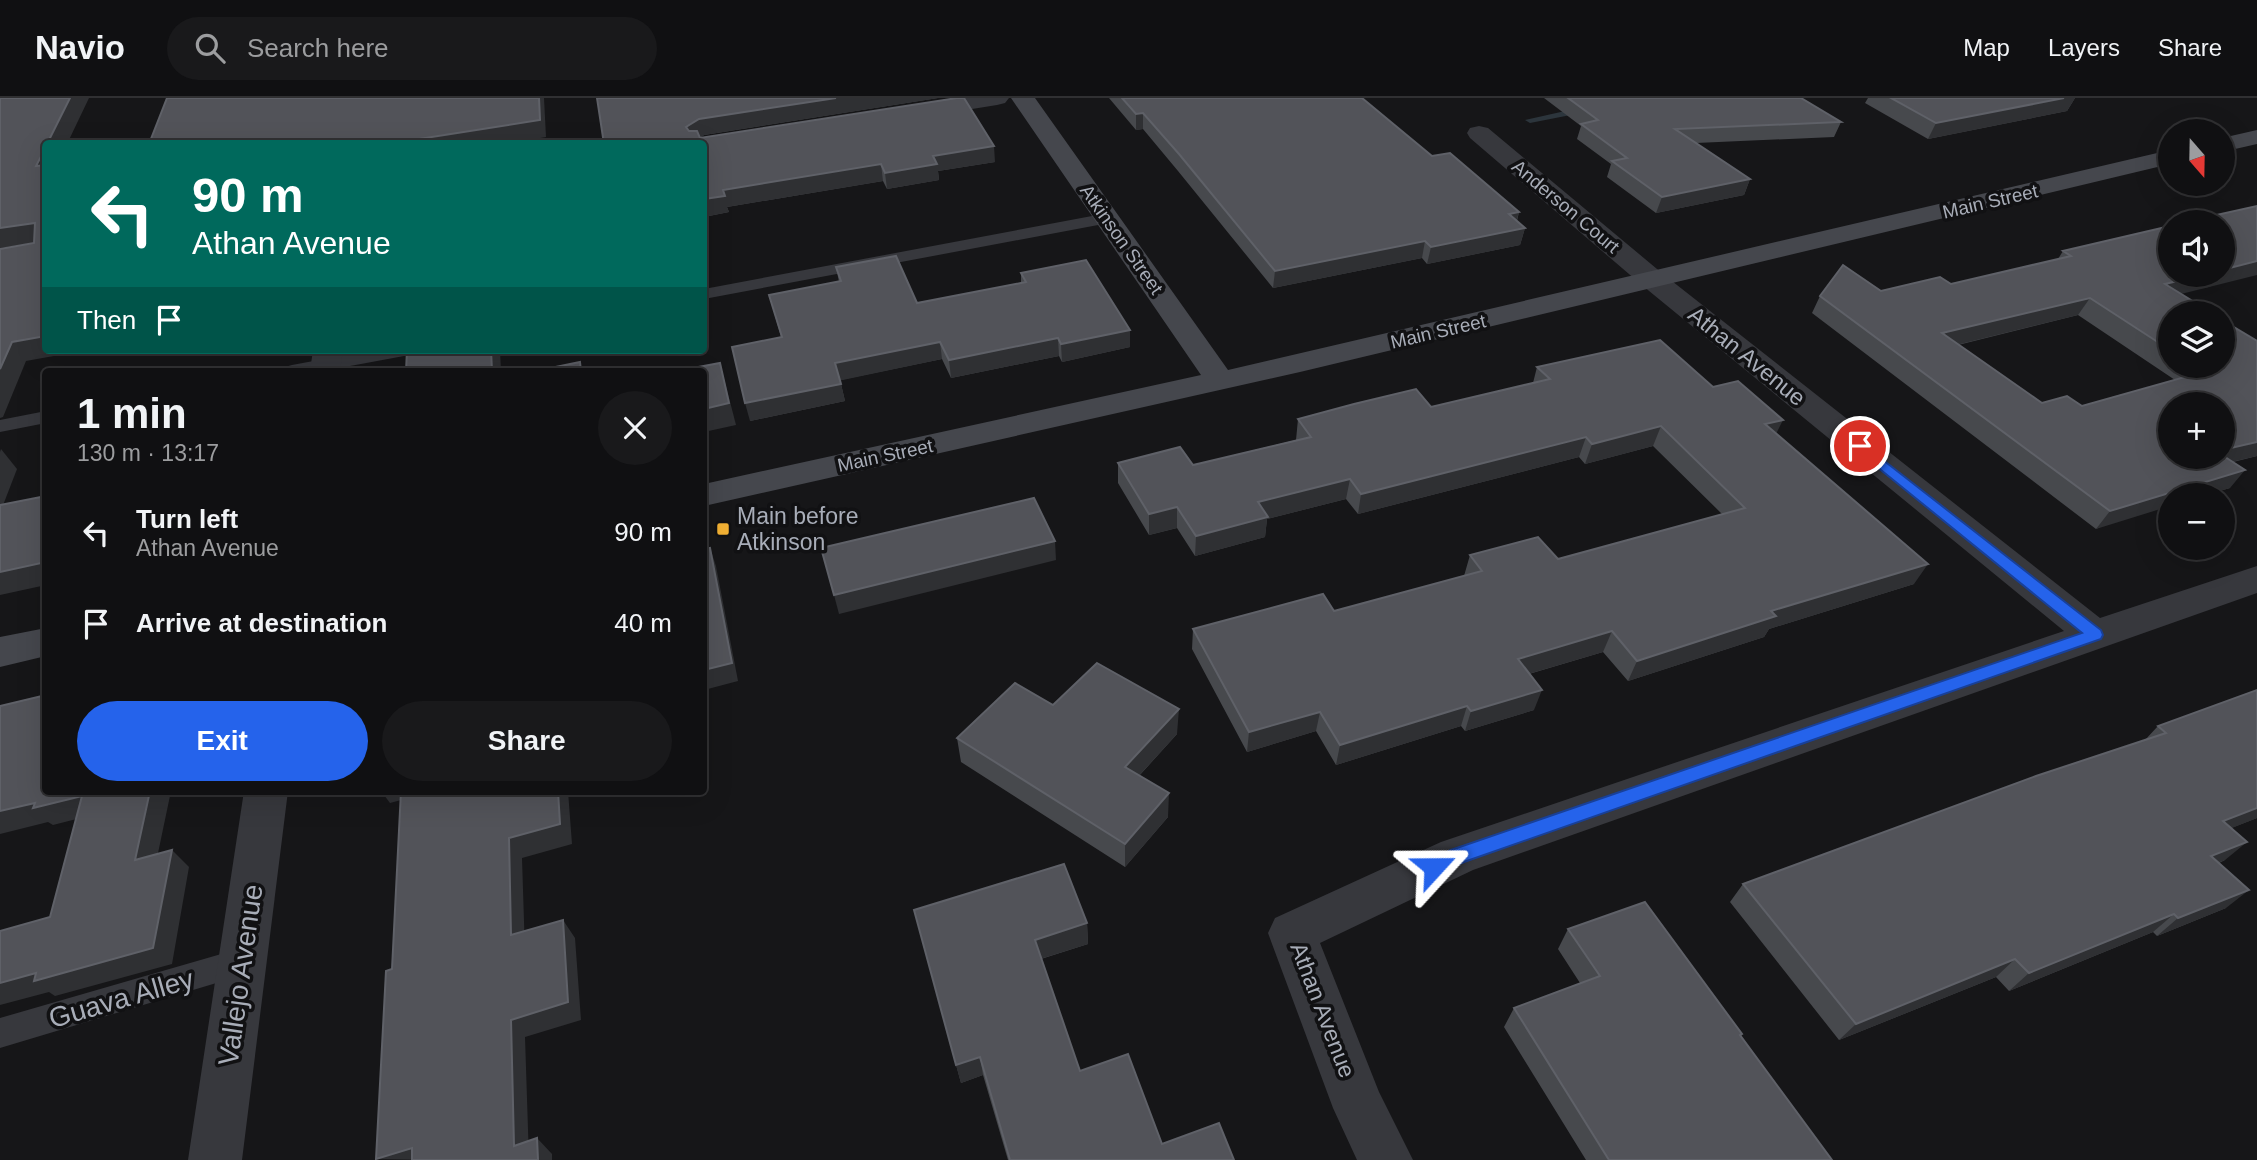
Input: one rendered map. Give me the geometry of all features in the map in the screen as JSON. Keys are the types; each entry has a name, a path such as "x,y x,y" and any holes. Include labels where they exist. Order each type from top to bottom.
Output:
{"street":[{"path":"897,114 997,98"},
{"name":"Atkinson Street","path":"1023,98 1220,381"},
{"name":"Anderson Court","path":"1479,133 1653,280"},
{"path":"2235,142 2257,137"},
{"name":"Main Street","path":"707,494 1220,381 2158,160"},
{"name":"Athan Avenue","path":"1653,280 2095,635"},
{"path":"2095,635 2257,579"},
{"name":"Athan Avenue","path":"1386,1160 1360,1108 1292,933 1457,856 2095,635"},
{"path":"0,652 42,643"},
{"name":"Vallejo Avenue","path":"215,1160 265,795"}],"lane":[{"path":"707,293 1108,218"},
{"path":"303,368 378,354"},
{"path":"0,426 42,418"},
{"name":"Guava Alley","path":"0,1033 242,962"}],"building":[{"path":"0,98 70,98 49,140 42,140 42,155 36,166 42,165 42,337 12,342 0,369 0,249 34,243 35,223 0,228"},
{"path":"167,98 539,98 540,120 412,140 151,140"},
{"path":"597,98 836,98 699,119 686,127 689,131 697,131 700,138 964,98 994,146 933,156 937,164 885,173 881,164 723,190 725,196 707,199 707,140 603,140"},
{"path":"1122,98 1362,98 1432,156 1450,153 1519,212 1509,214 1525,228 1431,247 1425,241 1275,271 1143,113 1136,114"},
{"path":"1568,98 1801,98 1841,122 1675,129 1750,179 1662,197 1612,161 1627,158 1581,124 1598,120"},
{"path":"1891,98 2064,98 1936,123"},
{"path":"2257,206 2257,261 2235,267 2235,211"},
{"path":"2158,229 2158,287 2170,287 2193,301 2158,301 2158,342 2090,298 1942,333 2042,403 2067,396 2082,406 2182,378 2235,378 2235,328 2257,341 2257,442 2235,447 2235,392 2158,392 2158,469 2235,469 2235,463 2245,470 2202,483 2158,483 2158,496 2110,511 1820,296 1843,265 1881,291 1940,277 1951,284 2071,256 2063,251"},
{"path":"896,256 917,303 1026,282 1021,273 1086,260 1130,330 1061,344 1058,338 949,360 940,342 835,363 841,384 745,403 732,347 782,337 769,295 841,281 836,267"},
{"path":"1660,340 1713,387 1738,381 1783,420 1765,424 1928,564 1771,611 1776,616 1637,661 1612,631 1518,659 1542,690 1471,711 1467,706 1340,745 1320,712 1249,732 1193,629 1323,594 1334,611 1482,571 1470,555 1538,537 1558,559 1745,508 1661,426 1592,444 1586,437 1361,494 1350,479 1258,502 1268,517 1196,536 1177,507 1149,514 1118,463 1180,447 1193,465 1311,437 1298,419 1354,404 1416,389 1431,407 1550,379 1537,367"},
{"path":"407,354 491,354 492,368 406,368"},
{"path":"580,362 581,368 551,368"},
{"path":"720,363 729,403 707,408 707,368 693,368"},
{"path":"42,497 42,563 0,572 0,505"},
{"path":"1034,498 1055,541 834,595 821,548"},
{"path":"707,548 710,548 732,663 707,669"},
{"path":"1097,663 1179,709 1125,767 1169,793 1125,844 957,738 1015,683 1053,705"},
{"path":"2257,690 2257,808 2223,821 2247,842 2211,856 2249,890 2178,918 2174,914 2029,973 2015,959 1856,1024 1743,884 2036,776 2166,733 2158,726"},
{"path":"42,696 42,795 149,795 135,860 172,850 153,948 34,981 36,973 0,983 0,931 50,917 82,796 33,808 35,803 0,811 0,706"},
{"path":"401,795 558,795 560,824 509,838 511,935 563,920 568,1002 511,1020 514,1146 537,1138 538,1160 412,1160 412,1148 376,1159 386,971 392,969"},
{"path":"1064,864 1087,923 1035,940 1080,1071 1128,1054 1162,1144 1219,1123 1234,1160 1010,1160 980,1057 956,1065 914,910"},
{"path":"1645,902 1832,1160 1609,1160 1514,1008 1600,976 1568,929"}],"waterway":[{"path":"1530,120 1583,110"}],"place":[{"name":"Main before Atkinson","path":"723,529"}],"route":[{"path":"1434,867 1457,856 2095,635 1860,446"}]}
